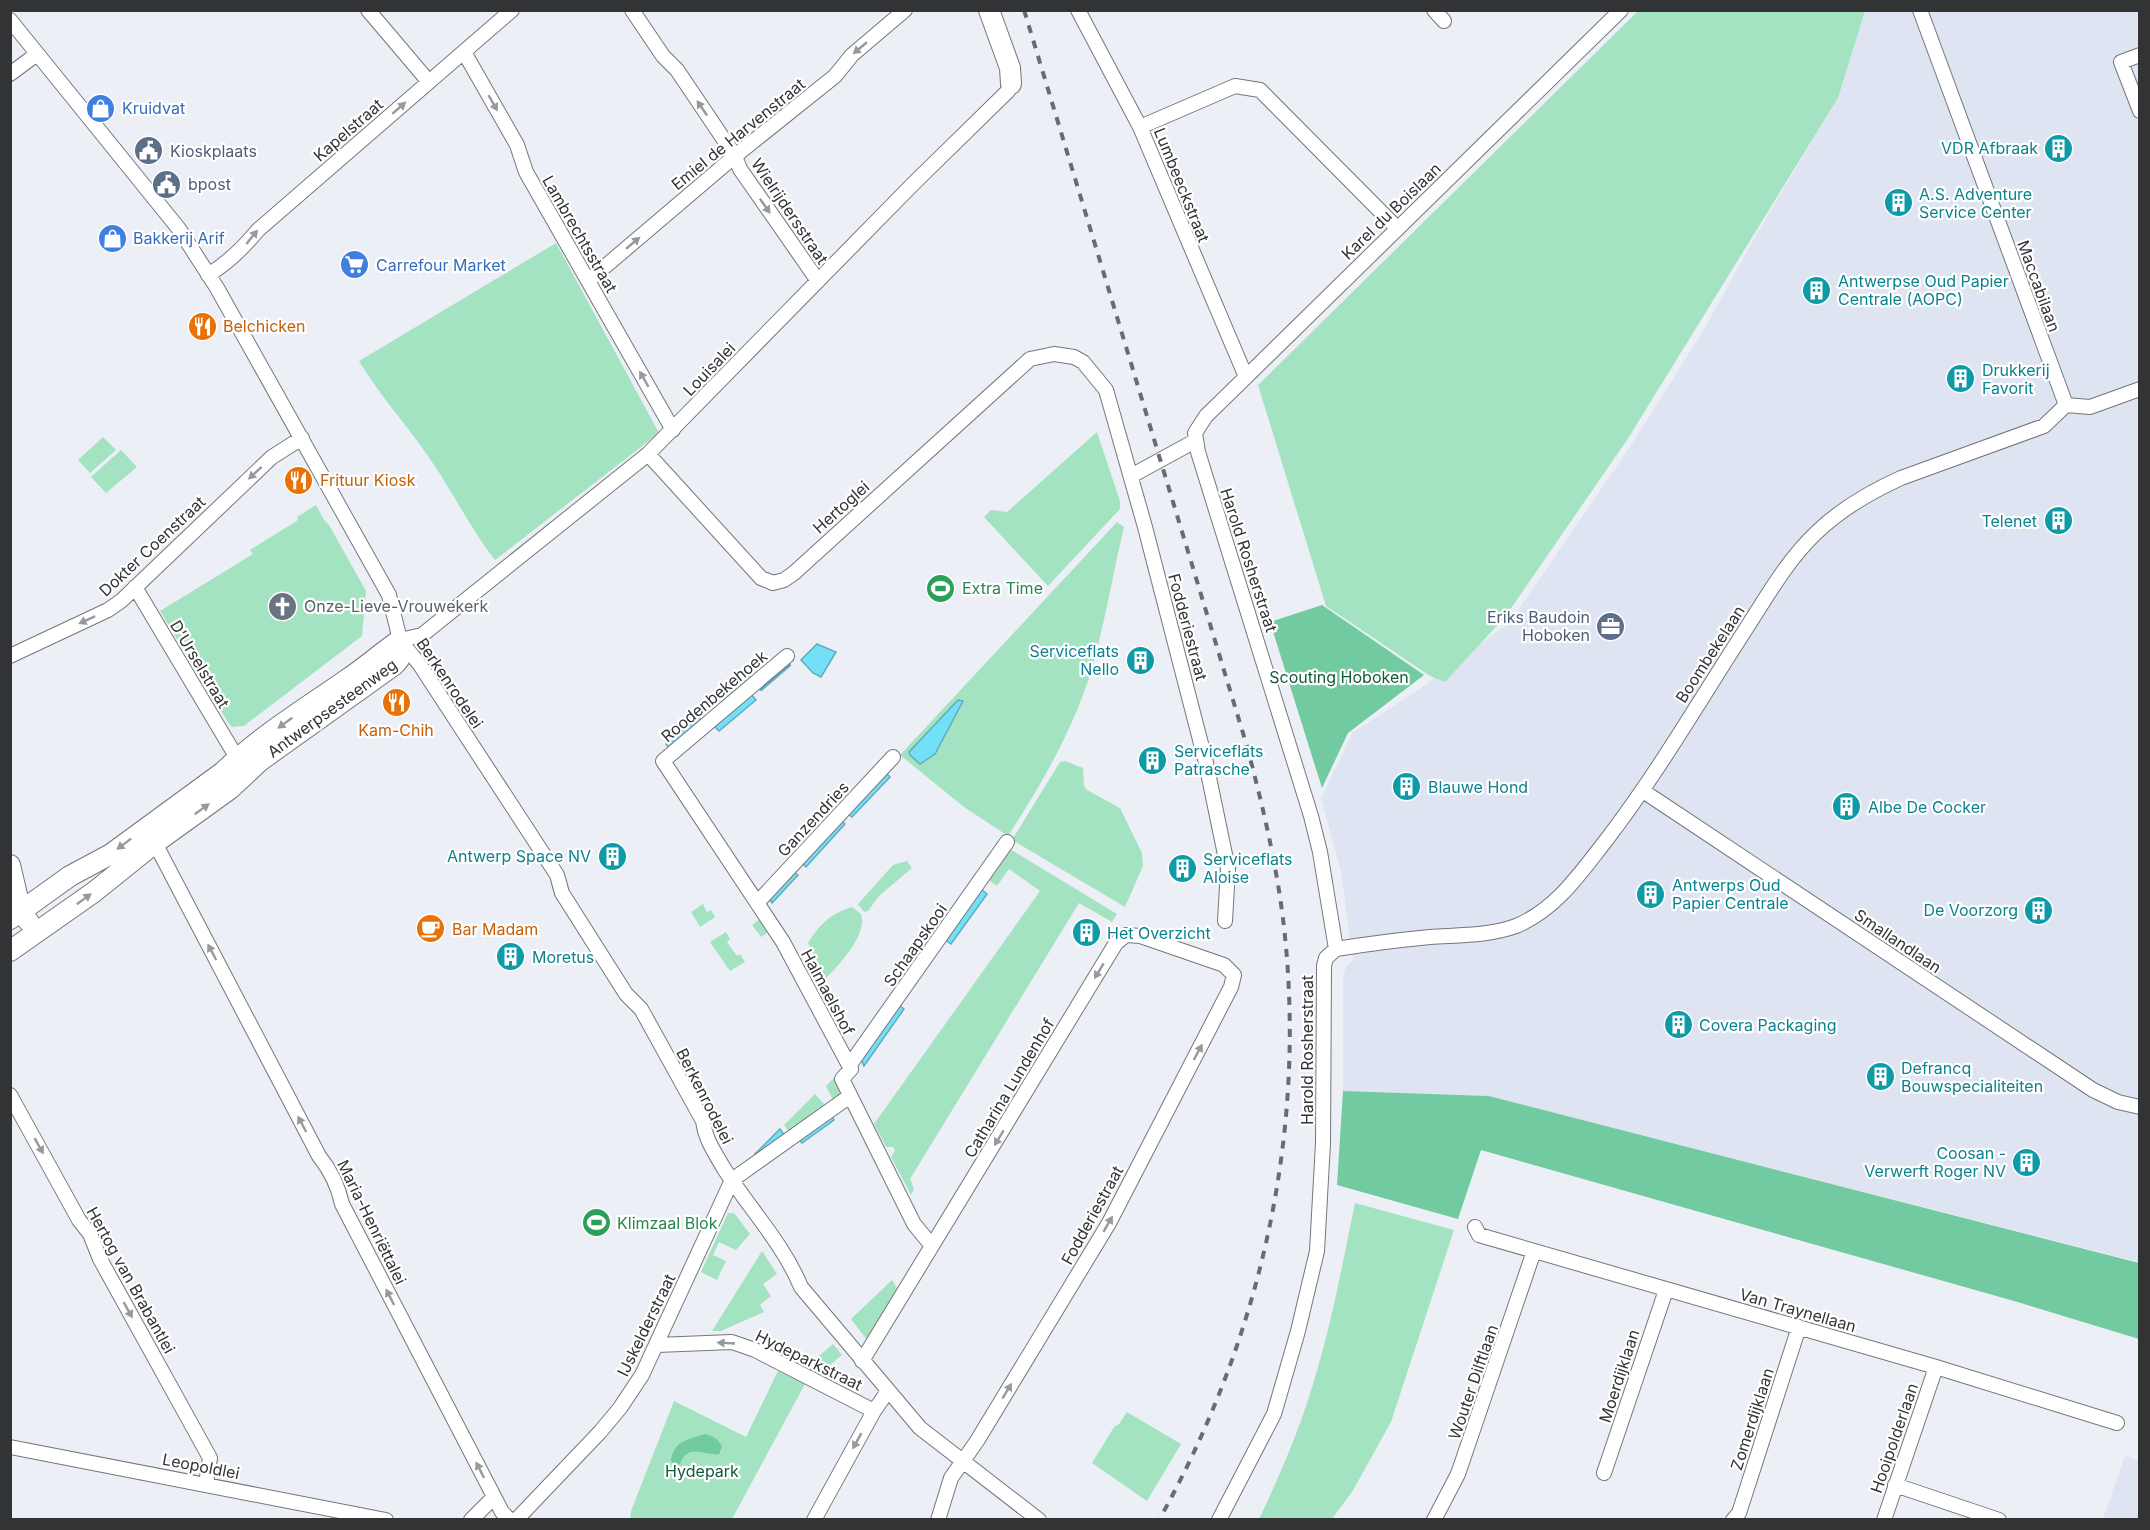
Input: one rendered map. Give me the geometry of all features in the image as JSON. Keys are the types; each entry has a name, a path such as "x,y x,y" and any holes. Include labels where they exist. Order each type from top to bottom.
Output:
{"street":[{"path":"368,10 429,82"},
{"name":"Kapelstraat","path":"208,275 220,267 258,230 512,10"},
{"name":"Wielrijdersstraat","path":"632,10 663,56 677,70 735,156 740,169 818,282"},
{"name":"Emiel de Harvenstraat","path":"588,281 735,156 835,76 852,55 905,10"},
{"path":"989,10 1010,68 1011,84"},
{"name":"Lumbeeckstraat","path":"1078,10 1140,127 1246,378"},
{"name":"Karel du Boislaan","path":"1196,441 1195,433 1199,425 1621,10"},
{"name":"Maccabilaan","path":"1920,10 2066,405"},
{"path":"10,20 179,229 208,275 389,595 400,640"},
{"name":"Lambrechtsstraat","path":"464,52 517,145 526,172 673,430"},
{"path":"10,74 37,54"},
{"path":"2139,55 2121,62 2139,111"},
{"name":"Louisalei","path":"400,640 422,635 648,454 912,185 1008,91 1011,84"},
{"path":"1140,127 1235,86 1260,90 1397,228"},
{"name":"Hertoglei","path":"648,454 761,578 773,583 784,580 794,573 1030,359 1054,354 1074,357"},
{"name":"Fodderiestraat","path":"1074,357 1083,362 1106,390 1131,476 1217,813 1228,869 1225,921"},
{"path":"2066,405 2090,407 2139,388"},
{"name":"Boombekelaan","path":"1336,949 1409,939 1482,933 1515,926 1556,901 1574,883 1643,791 1772,589 1795,556 1817,532 1836,515 1878,488 2044,426 2066,405"},
{"name":"Dokter Coenstraat","path":"10,657 122,601 272,458 302,438"},
{"path":"1131,476 1196,441"},
{"name":"Harold Rosherstraat","path":"1196,441 1311,816 1326,886 1336,949 1326,958 1324,966 1323,1143 1317,1251 1299,1331 1274,1414 1219,1520"},
{"name":"D'Urselstraat","path":"135,587 237,758"},
{"name":"Antwerpsesteenweg","path":"10,951 94,892 155,843 230,789 260,761 394,665 403,651 400,640 237,758 223,772 111,854 70,876 16,916"},
{"name":"Berkenrodelei","path":"400,640 420,665 557,875 561,893 626,994 641,1009 697,1110 705,1137 732,1180 793,1266 801,1287 920,1428 1039,1520"},
{"name":"Roodenbekehoek","path":"663,761 787,656"},
{"name":"Ganzendries","path":"757,903 892,757"},
{"name":"Halmaelshof","path":"663,761 783,942 849,1066"},
{"name":"Smallandlaan","path":"1643,791 2093,1090 2118,1102 2139,1107"},
{"name":"Schaapskooi","path":"849,1066 1007,842"},
{"name":"Maria-Henriëttalei","path":"155,843 313,1146 330,1170 339,1189 342,1204 494,1497 502,1512 510,1520"},
{"path":"10,865 16,916 36,933"},
{"name":"Catharina Lundenhof","path":"862,1361 1121,938 1125,935 1140,936 1224,965 1234,975"},
{"name":"Fodderiestraat","path":"938,1520 951,1478 961,1461 977,1442 1109,1223 1232,987 1234,975"},
{"path":"849,1066 851,1069 842,1079 914,1224 932,1246"},
{"name":"Hertog van Brabantlei","path":"10,1095 79,1220 90,1234 100,1259 210,1458 206,1484"},
{"path":"732,1180 850,1096"},
{"name":"IJskelderstraat","path":"516,1520 620,1408 642,1375 732,1180"},
{"name":"Van Traynellaan","path":"1475,1227 1479,1235 1936,1367 2116,1423"},
{"name":"Wouter Dilftlaan","path":"1434,1520 1458,1474 1534,1251"},
{"name":"Moerdijklaan","path":"1605,1473 1666,1290"},
{"name":"Zomerdijklaan","path":"1734,1520 1799,1328"},
{"name":"Hydeparkstraat","path":"657,1345 732,1341 755,1350 874,1411"},
{"name":"Hooipolderlaan","path":"1884,1520 1936,1367"},
{"path":"814,1520 874,1411 888,1391"},
{"name":"Leopoldlei","path":"10,1447 386,1520"},
{"path":"1895,1485 1999,1520"},
{"path":"471,1520 494,1497"}],"shaded area":[{"path":"1865,11 2139,11 2139,1262 1489,1096 1343,1091 1343,976 1346,967 1353,960 1341,871 1321,799 1352,733 1424,686 1510,622 1632,444 1703,331 1756,235 1838,98"},
{"path":"2125,1456 2139,1461 2139,1519 2103,1519"}],"green space":[{"path":"1638,11 1865,11 1838,98 1627,440 1505,617 1445,682 1430,676 1326,606 1258,385"},
{"path":"556,243 659,433 495,560 430,459 359,361"},
{"path":"1097,432 1120,501 1120,509 1048,586 984,517 991,510 1007,512"},
{"path":"103,437 116,450 90,473 78,460"},
{"path":"121,450 137,467 106,493 91,477"},
{"path":"316,505 366,591 362,636 244,726 232,727 160,611 253,554 250,550 298,520 297,517"},
{"path":"1117,522 1124,527 1104,622 1089,678 1073,720 1053,760 1008,836 964,807 900,755"},
{"name":"Scouting Hoboken","path":"1322,605 1424,675 1348,733 1322,788 1270,622"},
{"path":"749,674 754,680 726,703 721,698"},
{"path":"1065,761 1083,768 1084,786 1087,790 1120,808 1142,853 1143,866 1125,907 1012,840 1060,762"},
{"path":"1008,848 1117,914 1112,922 1079,903 910,1179 914,1189 911,1195 891,1157 895,1151 893,1147 886,1147 874,1124 1040,891 1009,869 997,886 986,878"},
{"path":"907,861 912,868 879,896 868,911 864,912 858,904 893,865"},
{"path":"703,904 707,912 711,910 715,917 700,927 691,912"},
{"path":"852,907 861,914 860,931 851,949 826,978 808,943 826,920"},
{"path":"761,918 770,931 761,937 752,925"},
{"path":"726,932 730,939 727,942 737,956 740,954 745,962 730,971 710,942"},
{"path":"834,1078 842,1095 833,1100 826,1086"},
{"path":"1343,1091 1489,1096 2139,1263 2139,1339 2014,1301 1481,1150 1458,1219 1337,1185"},
{"path":"815,1094 826,1106 789,1132 784,1125"},
{"path":"1355,1203 1454,1230 1391,1422 1352,1492 1332,1519 1259,1519 1290,1448 1310,1393 1333,1310"},
{"path":"728,1213 734,1213 750,1234 736,1250 719,1242 713,1255 726,1261 717,1280 701,1272"},
{"path":"762,1251 777,1274 763,1284 771,1296 760,1305 764,1312 721,1331 712,1331"},
{"path":"892,1280 898,1290 867,1340 851,1319"},
{"path":"833,1344 842,1355 819,1374 800,1363 807,1354 813,1361"},
{"name":"Hydepark","path":"778,1371 805,1384 732,1519 630,1520 631,1511 674,1401 746,1437"},
{"path":"1127,1412 1181,1444 1147,1501 1092,1463 1114,1427 1119,1424"},
{"path":"705,1434 719,1442 722,1447 719,1454 692,1452 683,1458 680,1464 674,1465 671,1461 672,1454 678,1445"}],"water":[{"path":"817,644 836,652 821,677 813,673 801,660"},
{"path":"750,693 756,700 719,731 713,725"},
{"path":"958,700 963,701 935,754 920,764 909,752"},
{"path":"699,717 703,722 670,749 666,744"},
{"path":"885,772 890,777 852,817 847,813"},
{"path":"841,820 845,824 806,867 801,862"},
{"path":"793,871 798,875 772,903 768,897"},
{"path":"980,888 987,894 951,944 944,939"},
{"path":"897,1004 904,1009 864,1066 860,1057"},
{"path":"831,1113 834,1120 802,1143 797,1137"},
{"path":"780,1129 785,1136 756,1156 755,1154"}],"waterway":[{"path":"761,689 789,665"}],"railway":[{"path":"1024,10 1246,743 1270,844 1280,895 1286,947 1290,1022 1288,1096 1280,1170 1266,1243 1247,1315 1223,1385 1193,1453 1159,1520"}],"place":[{"name":"Kruidvat","path":"101,108"},
{"name":"VDR Afbraak","path":"2059,148"},
{"name":"Kioskplaats","path":"149,151"},
{"name":"bpost","path":"167,184"},
{"name":"A.S. Adventure Service Center","path":"1898,203"},
{"name":"Bakkerij Arif","path":"112,238"},
{"name":"Carrefour Market","path":"355,265"},
{"name":"Antwerpse Oud Papier Centrale (AOPC)","path":"1817,290"},
{"name":"Belchicken","path":"202,326"},
{"name":"Drukkerij Favorit","path":"1961,379"},
{"name":"Frituur Kiosk","path":"299,480"},
{"name":"Telenet","path":"2058,521"},
{"name":"Extra Time","path":"941,588"},
{"name":"Onze-Lieve-Vrouwekerk","path":"283,606"},
{"name":"Eriks Baudoin Hoboken","path":"1611,626"},
{"name":"Serviceflats Nello","path":"1140,660"},
{"name":"Kam-Chih","path":"396,702"},
{"name":"Serviceflats Patrasche","path":"1153,760"},
{"name":"Blauwe Hond","path":"1407,787"},
{"name":"Albe De Cocker","path":"1847,807"},
{"name":"Antwerp Space NV","path":"612,856"},
{"name":"Serviceflats Aloise","path":"1182,868"},
{"name":"Antwerps Oud Papier Centrale","path":"1651,894"},
{"name":"De Voorzorg","path":"2039,910"},
{"name":"Bar Madam","path":"431,929"},
{"name":"Het Overzicht","path":"1086,933"},
{"name":"Moretus","path":"511,957"},
{"name":"Covera Packaging","path":"1678,1025"},
{"name":"Defrancq Bouwspecialiteiten","path":"1880,1077"},
{"name":"Coosan - Verwerft Roger NV","path":"2027,1162"},
{"name":"Klimzaal Blok","path":"596,1223"}]}
